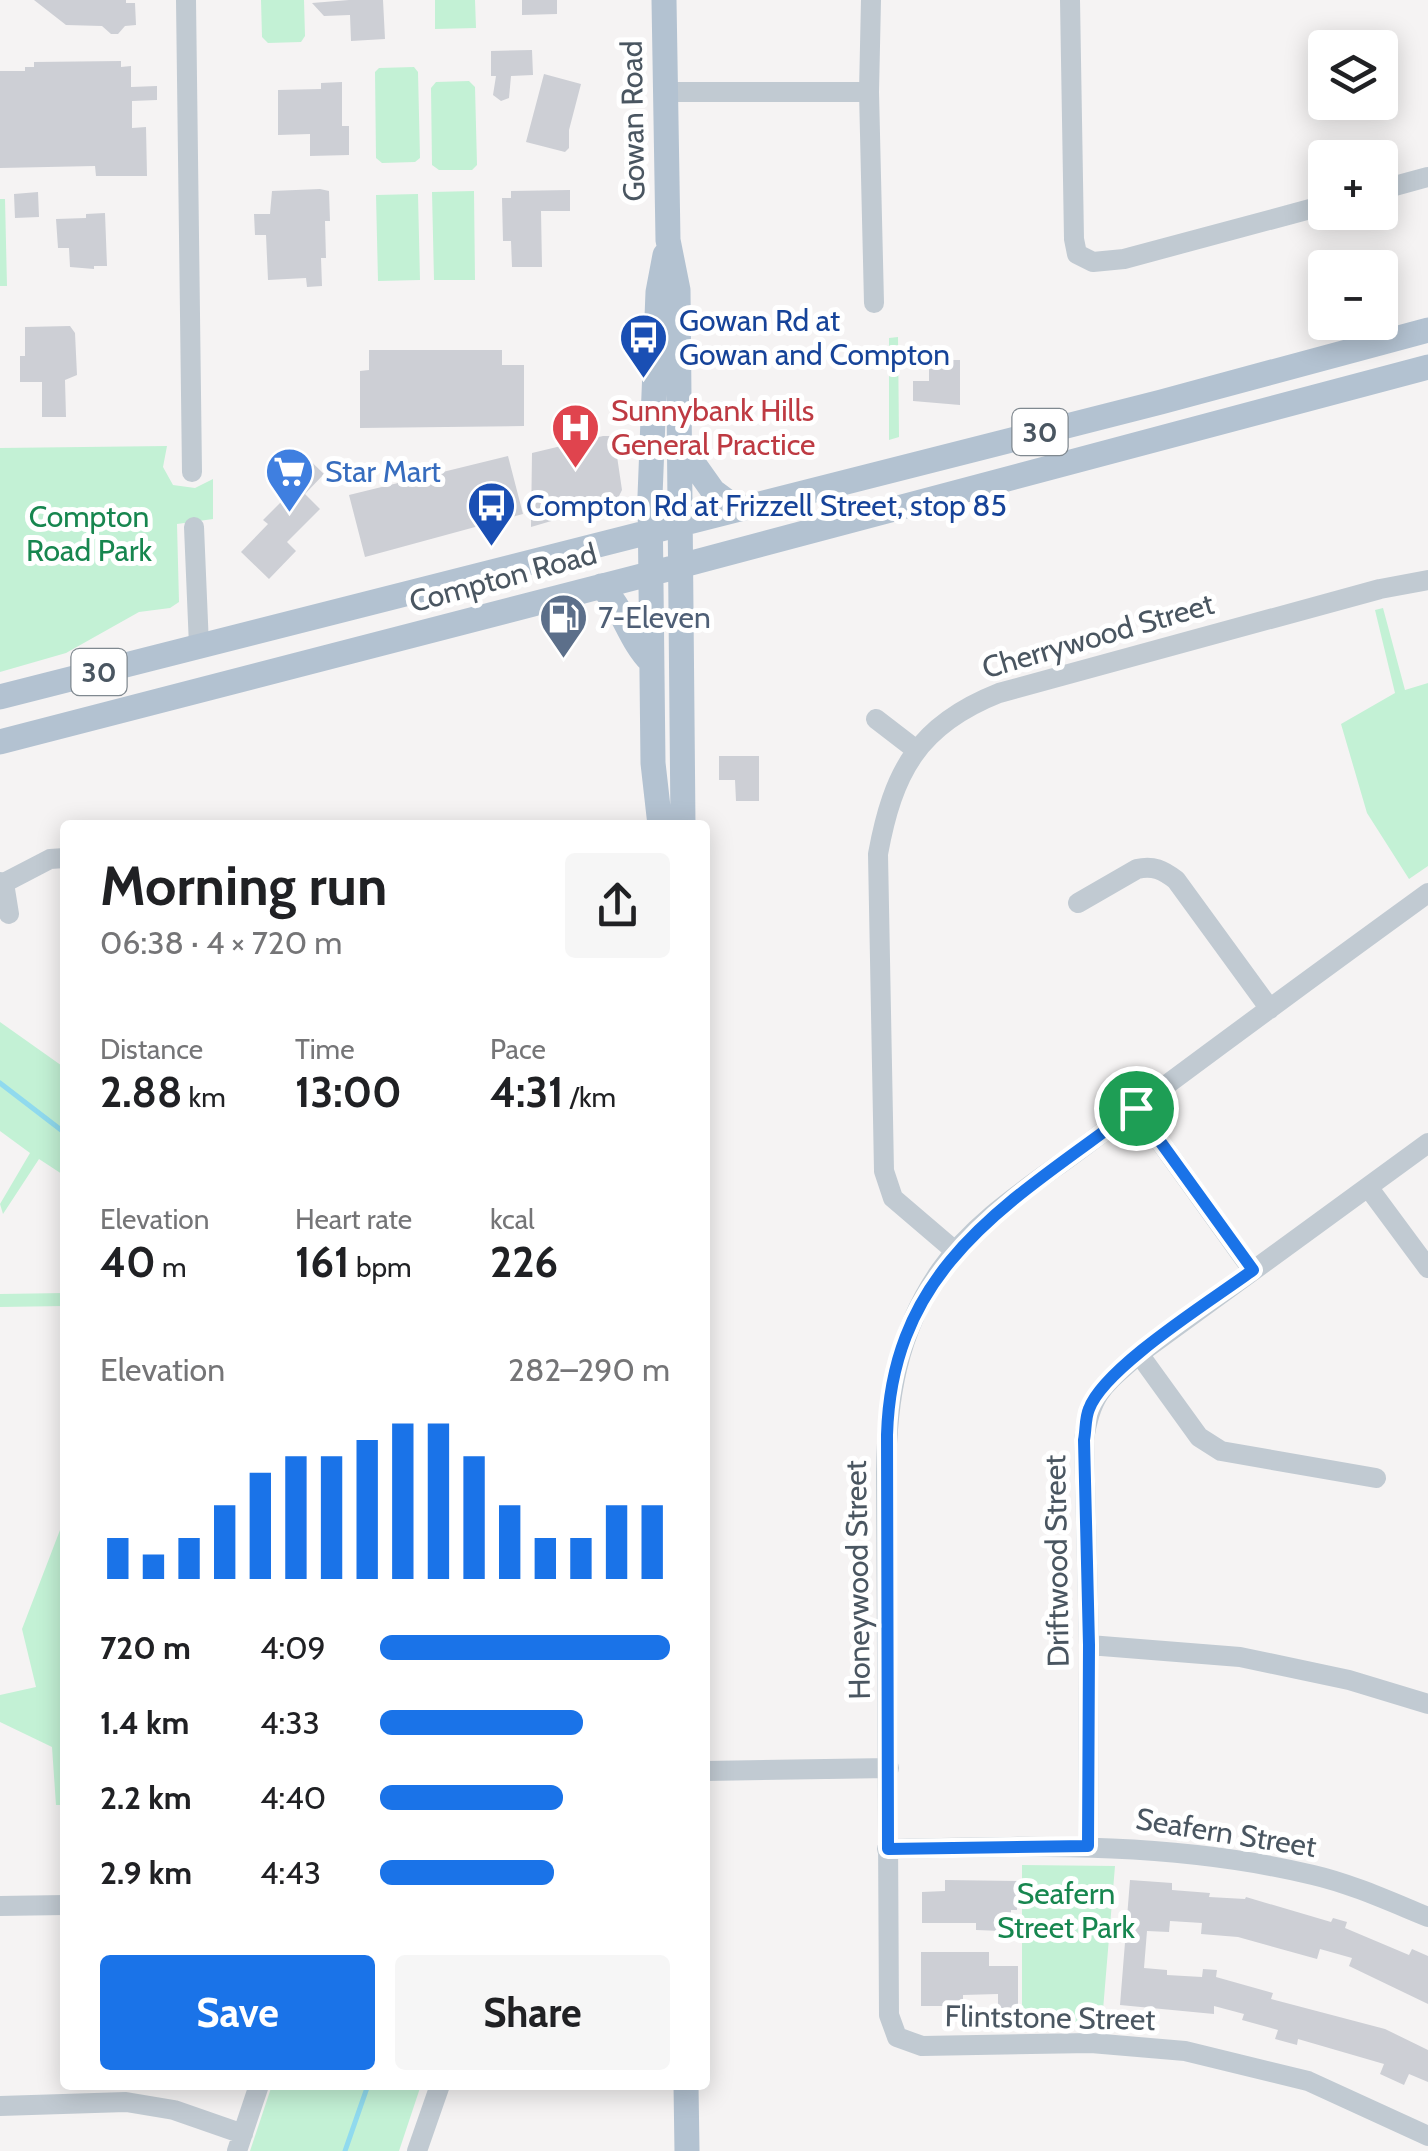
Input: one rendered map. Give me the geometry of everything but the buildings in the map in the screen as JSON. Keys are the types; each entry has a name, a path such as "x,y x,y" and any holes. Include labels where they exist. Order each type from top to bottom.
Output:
{"main road":[{"name":"Gowan Road","path":"664,0 668,240 678,290 682,820"},
{"name":"Gowan Road","path":"659,820 653,764 650,530 658,292 668,240"},
{"name":"Compton Road","path":"0,697 1160,402 1428,330"},
{"name":"Compton Road","path":"0,742 1428,367"},
{"path":"680,460 696,467 714,491 736,508"},
{"path":"601,586 621,609 637,648 651,662"},
{"path":"686,2090 687,2151"}],"street":[{"path":"186,0 192,472"},
{"path":"871,0 874,303"},
{"path":"1070,0 1077,254 1093,262 1124,258 1308,209"},
{"path":"666,92 869,92"},
{"path":"1398,185 1428,176"},
{"path":"194,527 199,646"},
{"name":"Cherrywood Street","path":"956,1251 893,1198 884,1171 878,854 886,813 915,749 934,728 966,706 999,692 1380,589 1428,580"},
{"path":"876,719 915,749"},
{"path":"8,914 2,883 50,859 60,858"},
{"path":"1078,903 1137,869 1146,866 1165,872 1176,880 1270,1009"},
{"name":"Honeywood Street","path":"897,2037 889,2016 888,1412 892,1382 913,1317 956,1251 1000,1211 1428,893"},
{"path":"1136,1108 1253,1270"},
{"name":"Driftwood Street","path":"1088,1846 1084,1440 1088,1410 1103,1386 1139,1354 1428,1142"},
{"path":"1368,1187 1428,1268"},
{"path":"1139,1354 1199,1437 1222,1451 1376,1478"},
{"path":"1089,1645 1240,1657 1349,1680 1428,1704"},
{"path":"710,1771 890,1768"},
{"name":"Seafern Street","path":"888,1849 1088,1846 1180,1851 1317,1876 1428,1917"},
{"path":"0,1906 60,1905"},
{"name":"Flintstone Street","path":"897,2037 922,2046 1090,2043 1185,2051 1308,2081 1428,2136"},
{"path":"0,2106 126,2102 174,2110 240,2143 257,2090"},
{"path":"417,2151 438,2090"}],"green space":[{"path":"261,0 304,0 305,36 301,42 268,43 262,37"},
{"path":"435,0 475,0 476,28 435,29"},
{"path":"414,67 418,72 420,158 415,162 382,163 376,158 375,72 379,68"},
{"path":"469,81 475,87 477,165 472,170 439,170 432,165 431,88 436,82"},
{"path":"474,191 475,280 434,280 432,192"},
{"path":"418,194 420,280 378,281 376,195"},
{"path":"0,199 5,199 7,286 0,286"},
{"path":"898,337 899,437 889,440 889,338"},
{"name":"Compton Road Park","path":"167,446 163,467 173,485 195,488 213,479 213,519 177,524 179,602 170,608 139,612 66,653 0,672 0,448"},
{"path":"1383,608 1405,690 1428,683 1428,866 1409,879 1367,813 1341,724 1395,693 1375,610"},
{"path":"0,1022 60,1064 60,1173 39,1159 3,1214 0,1204 30,1153 0,1131"},
{"path":"60,1293 60,1306 0,1307 0,1294"},
{"path":"60,1530 60,1805 56,1805 52,1747 0,1722 0,1695 36,1687 22,1629"},
{"name":"Seafern Street Park","path":"1022,1865 1115,1866 1102,2022 1022,2022"},
{"path":"270,2090 419,2090 399,2151 250,2151"}],"waterway":[{"path":"0,1083 60,1129"},
{"path":"345,2151 366,2090"}],"place":[{"name":"Gowan Rd at Gowan and Compton","path":"644,380"},
{"name":"Sunnybank Hills General Practice","path":"576,470"},
{"name":"Star Mart","path":"290,514"},
{"name":"Compton Rd at Frizzell Street, stop 85","path":"491,548"},
{"name":"7-Eleven","path":"563,660"}],"route":[{"path":"1136,1108 1253,1270 1139,1354 1103,1386 1088,1410 1084,1440 1088,1846 888,1849 887,1435 892,1382 903,1343 940,1270 976,1230 1136,1108"}]}
